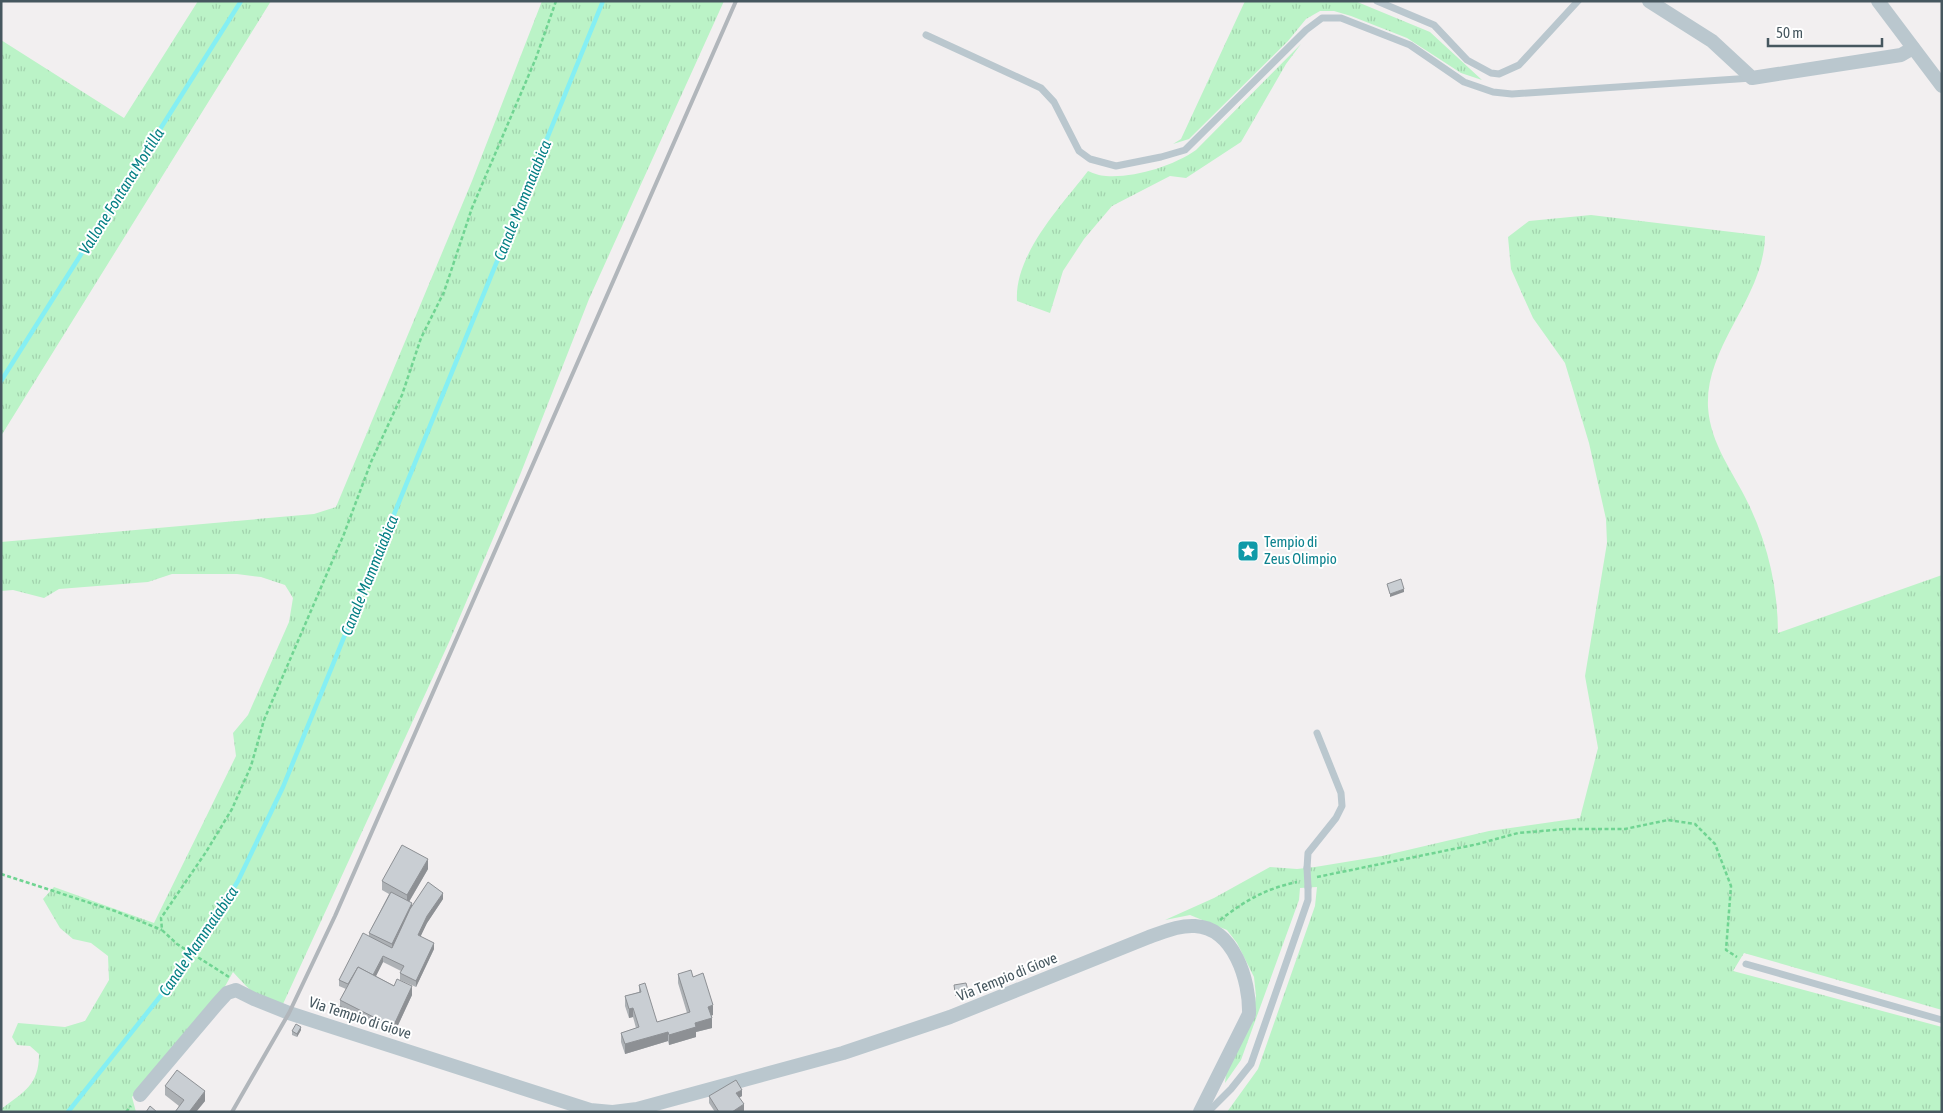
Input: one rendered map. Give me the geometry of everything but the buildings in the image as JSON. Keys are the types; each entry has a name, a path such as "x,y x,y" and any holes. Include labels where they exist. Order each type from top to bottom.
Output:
{"street":[{"path":"1649,1 1712,41 1752,78 1901,55 1913,48"},
{"path":"1878,1 1942,86"},
{"name":"Via Tempio di Giove","path":"236,990 254,1000 289,1013 590,1110 613,1112 637,1109 843,1053 950,1017 1177,927 1194,926 1210,929"},
{"path":"1200,1112 1249,1014 1246,981 1232,950 1222,937 1210,929"},
{"path":"140,1095 217,1004 227,994 236,990"}],"lane":[{"path":"1377,1 1434,25 1467,60 1486,71 1499,74 1520,65 1578,1"},
{"path":"926,35 1041,88 1054,102 1080,152 1104,164 1116,166 1185,150 1306,30 1322,18 1341,18 1410,45 1464,82 1493,92 1512,94 1752,78"},
{"path":"1208,1112 1231,1089 1250,1064 1308,900 1306,884 1308,853 1336,818 1342,806 1342,793 1317,732"},
{"path":"1746,964 1942,1020"}],"path":[{"path":"162,930 161,918 232,809 251,766 264,720 344,534 371,462 402,395 421,338 444,292 472,208 536,58 556,1"},
{"path":"1313,878 1478,844 1518,833 1566,829 1626,829 1668,820 1695,824 1715,844 1731,886 1726,950 1746,964"},
{"path":"1,874 115,911 162,930 178,944 229,976 236,990"},
{"path":"1210,929 1247,899 1278,886 1306,884"}],"green space":[{"path":"198,1 271,1 1,436 1,40 124,118"},
{"path":"542,1 724,1 589,299 520,475 450,640 283,1004 259,997 233,972 223,990 132,1097 136,1112 1,1112 1,1109 29,1087 38,1065 39,1054 30,1046 17,1045 12,1037 18,1023 65,1027 85,1021 109,980 108,956 91,943 73,939 60,928 43,899 54,887 154,923 236,756 233,733 248,715 289,622 293,598 285,585 261,577 237,574 172,574 148,582 59,589 44,598 13,590 1,591 1,542 314,514 336,507 472,181"},
{"path":"1245,1 1355,1 1430,32 1482,80 1461,73 1407,38 1351,16 1334,11 1320,11 1306,19 1288,41 1189,139 1173,144 1181,139"},
{"path":"1301,44 1286,64 1241,142 1186,178 1170,176 1112,206 1084,239 1063,271 1050,313 1017,301 1018,284 1023,266 1031,249 1053,215 1088,171 1104,176 1129,175 1153,170 1187,156 1196,150"},
{"path":"1591,215 1765,236 1762,259 1755,280 1724,342 1716,363 1710,384 1708,407 1713,433 1718,446 1756,520 1767,551 1774,584 1778,633 1942,575 1942,1010 1744,953 1733,971 1942,1027 1942,1112 1227,1112 1258,1069 1315,906 1317,887 1300,888 1299,900 1241,1060 1225,1083 1226,1074 1254,1010 1256,996 1254,977 1237,943 1227,930 1190,915 1165,920 1214,898 1270,867 1297,869 1315,867 1382,856 1489,831 1580,818 1598,748 1585,676 1607,543 1606,519 1589,443 1565,363 1533,318 1511,269 1508,237 1529,221"}],"waterway":[{"name":"Vallone Fontana Mortilla","path":"1,381 241,1"},
{"name":"Canale Mammaiabica","path":"68,1112 186,964 238,881 283,787 603,1"}],"railway":[{"path":"232,1112 289,1013 335,916 736,1"}],"place":[{"name":"Tempio di Zeus Olimpio","path":"1248,551"}]}
